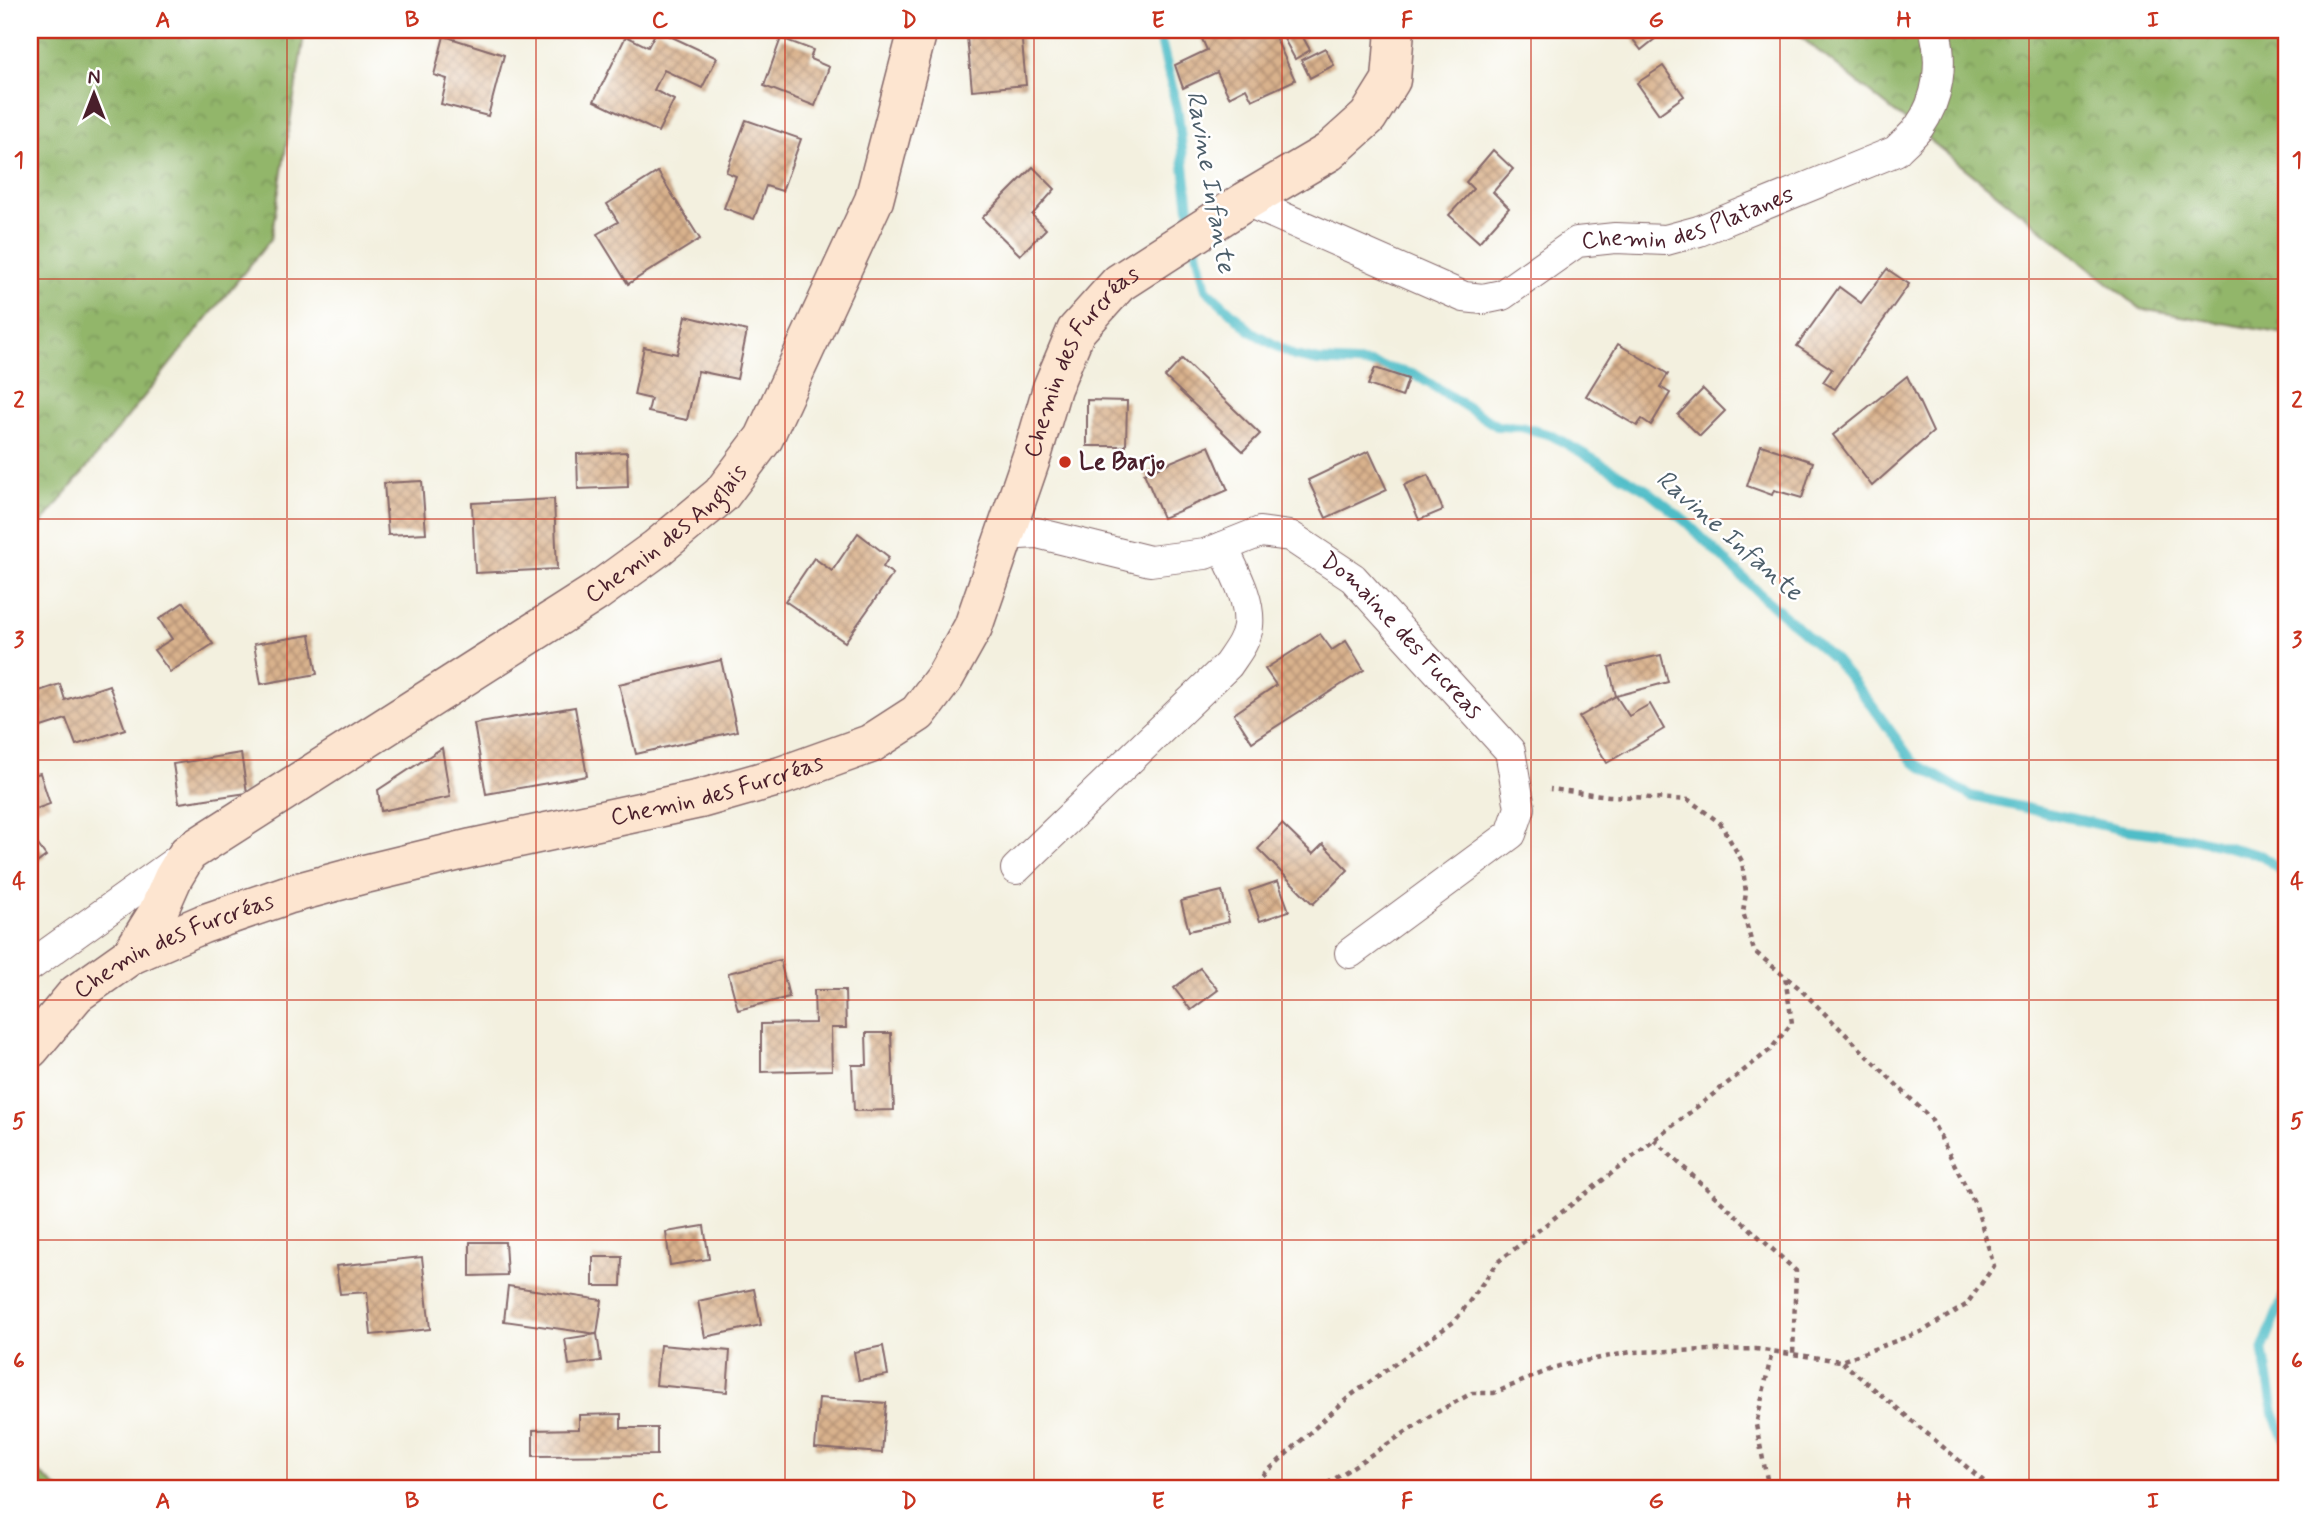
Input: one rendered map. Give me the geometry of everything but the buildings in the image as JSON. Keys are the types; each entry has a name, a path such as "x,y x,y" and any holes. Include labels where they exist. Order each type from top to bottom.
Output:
{"street":[{"name":"Chemin des Anglais","path":"30,966 188,853 595,593 657,548 721,495 764,438 874,200 918,30"},
{"path":"1246,201 1329,152 1368,117 1391,80 1395,30"},
{"name":"Chemin des Platanes","path":"1246,201 1464,298 1483,299 1502,295 1577,242 1615,238 1666,240 1699,231 1896,151 1919,128 1934,102 1939,72 1935,30"},
{"name":"Chemin des Furcréas","path":"30,1049 76,994 131,955 203,924 287,894 472,848 700,799 781,776 870,744 918,713 945,677 973,627 1034,453 1052,388 1076,331 1119,283 1246,201"},
{"name":"Domaine des Fucreas","path":"1005,535 1037,533 1150,561 1205,554 1260,532 1290,536 1353,578 1510,751 1520,807 1511,834 1350,953"},
{"path":"1016,869 1228,665 1242,643 1248,624 1244,595 1223,547"},
{"name":"Chemin des Anglais","path":"131,955 158,912 188,853"},
{"path":"188,853 189,885 194,893 207,902 257,905"}],"path":[{"path":"1319,1489 1430,1416 1472,1393 1494,1393 1559,1366 1631,1352 1756,1349 1842,1361 1923,1331 1966,1305 1994,1266 1976,1206 1931,1119 1785,976 1754,951 1743,912 1746,893 1742,861 1720,823 1689,800 1609,796 1517,785"},
{"path":"1248,1489 1350,1396 1455,1321 1499,1261 1770,1050 1791,1023 1785,976"},
{"path":"1654,1140 1796,1271 1793,1355"},
{"path":"1769,1489 1756,1425 1772,1352"},
{"path":"1842,1361 1993,1489"}],"green space":[{"path":"30,30 305,30 271,239 30,538"},
{"path":"1792,30 2286,30 2286,334 2141,309"},
{"path":"30,1465 58,1489 30,1489"}],"waterway":[{"name":"Ravine Infante","path":"1155,30 1162,45 1178,113 1191,226 1206,289 1252,332 1294,356 1319,361 1372,364 1416,375 1497,426 1521,427 1551,435 1647,490 1686,522 1763,597 1835,660 1913,762 1971,796 2120,829 2197,839 2263,856 2286,875"},
{"name":"Ravine Infante","path":"2286,1290 2263,1348 2274,1413 2286,1441"}],"place":[{"name":"Le Barjo","path":"1065,462"}]}
